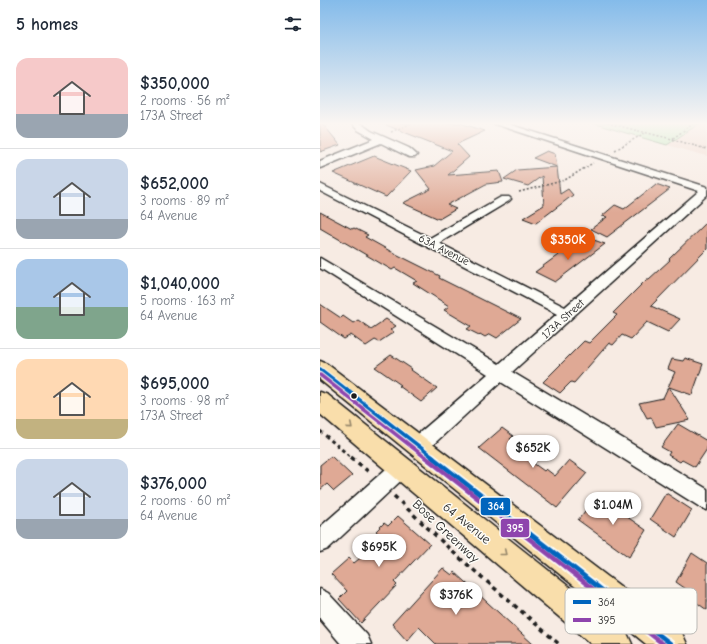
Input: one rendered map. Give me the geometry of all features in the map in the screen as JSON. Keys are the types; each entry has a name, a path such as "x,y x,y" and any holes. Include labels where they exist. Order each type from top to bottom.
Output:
{"main road":[{"path":"320,369 599,588"},
{"name":"64 Avenue","path":"320,401 565,602"},
{"name":"64 Avenue","path":"604,634 616,644"},
{"path":"658,634 671,644"}],"street":[{"path":"320,165 348,153"},
{"path":"591,153 707,190"},
{"name":"63A Avenue","path":"320,187 568,314"},
{"name":"173A Street","path":"418,446 707,190"},
{"path":"430,243 505,199"},
{"path":"320,262 707,500"},
{"path":"320,541 401,468"},
{"path":"320,601 358,644"}],"path":[{"path":"519,192 565,180 598,160"},
{"path":"320,432 372,474"},
{"name":"Bose Greenway","path":"394,494 400,503 454,553 560,644"}],"shaded area":[{"path":"696,153 707,153 707,156"}],"building":[{"path":"450,153 465,153 469,157 448,175 499,171 503,182 486,184 447,205 456,209 439,219 403,203 431,189 416,170 434,166"},
{"path":"543,153 552,153 555,154 557,167 533,158"},
{"path":"374,156 411,171 386,197 333,173"},
{"path":"557,167 560,194 568,189 573,195 536,223 523,218 544,205 542,176 528,186 504,179 517,170"},
{"path":"656,184 670,189 607,237 591,229 607,217 602,216 615,205 624,209"},
{"path":"320,212 352,229 354,228 368,235 365,237 440,276 439,278 521,319 497,338 490,334 485,337 467,329 471,326 444,310 449,306 413,283 417,281 395,268 392,270 320,228"},
{"path":"707,222 707,249 651,306 680,319 668,332 647,322 631,339 622,335 613,345 609,343 574,383 571,382 560,393 543,382 584,341 589,343 617,315 613,313 647,279 649,279 670,260 669,259"},
{"path":"591,239 605,244 555,282 535,272 569,247 576,250"},
{"path":"320,304 341,318 343,316 353,323 358,320 371,329 386,319 396,326 390,330 394,332 379,342 375,340 366,346 351,335 344,339 320,322"},
{"path":"391,355 437,388 421,402 399,386 401,385 375,367"},
{"path":"685,358 703,364 692,395 669,387 690,420 656,427 651,417 647,418 639,403 663,398 675,372 668,369 672,359 683,361"},
{"path":"678,424 707,441 707,449 695,467 682,460 680,462 668,455 670,452 661,447"},
{"path":"502,428 513,436 510,439 526,451 522,455 544,471 546,469 555,476 569,460 587,473 557,508 479,448"},
{"path":"331,456 352,476 334,491 327,484 320,490 320,465"},
{"path":"666,493 692,510 676,537 650,519"},
{"path":"597,496 646,530 629,557 578,520"},
{"path":"398,516 430,544 394,582 397,585 361,623 339,599 347,591 331,574 349,558 354,563 364,555 382,537 376,531 384,523 388,526"},
{"path":"692,553 707,563 707,610 697,603 697,588 685,588 676,582"},
{"path":"443,568 452,575 454,572 533,644 436,644 419,627 407,641 392,624"}],"transit line":[{"name":"364","path":"320,369 600,588"},
{"name":"395","path":"320,375 592,588"},
{"name":"395","path":"650,634 663,644"},
{"name":"364","path":"658,634 671,644"}]}
